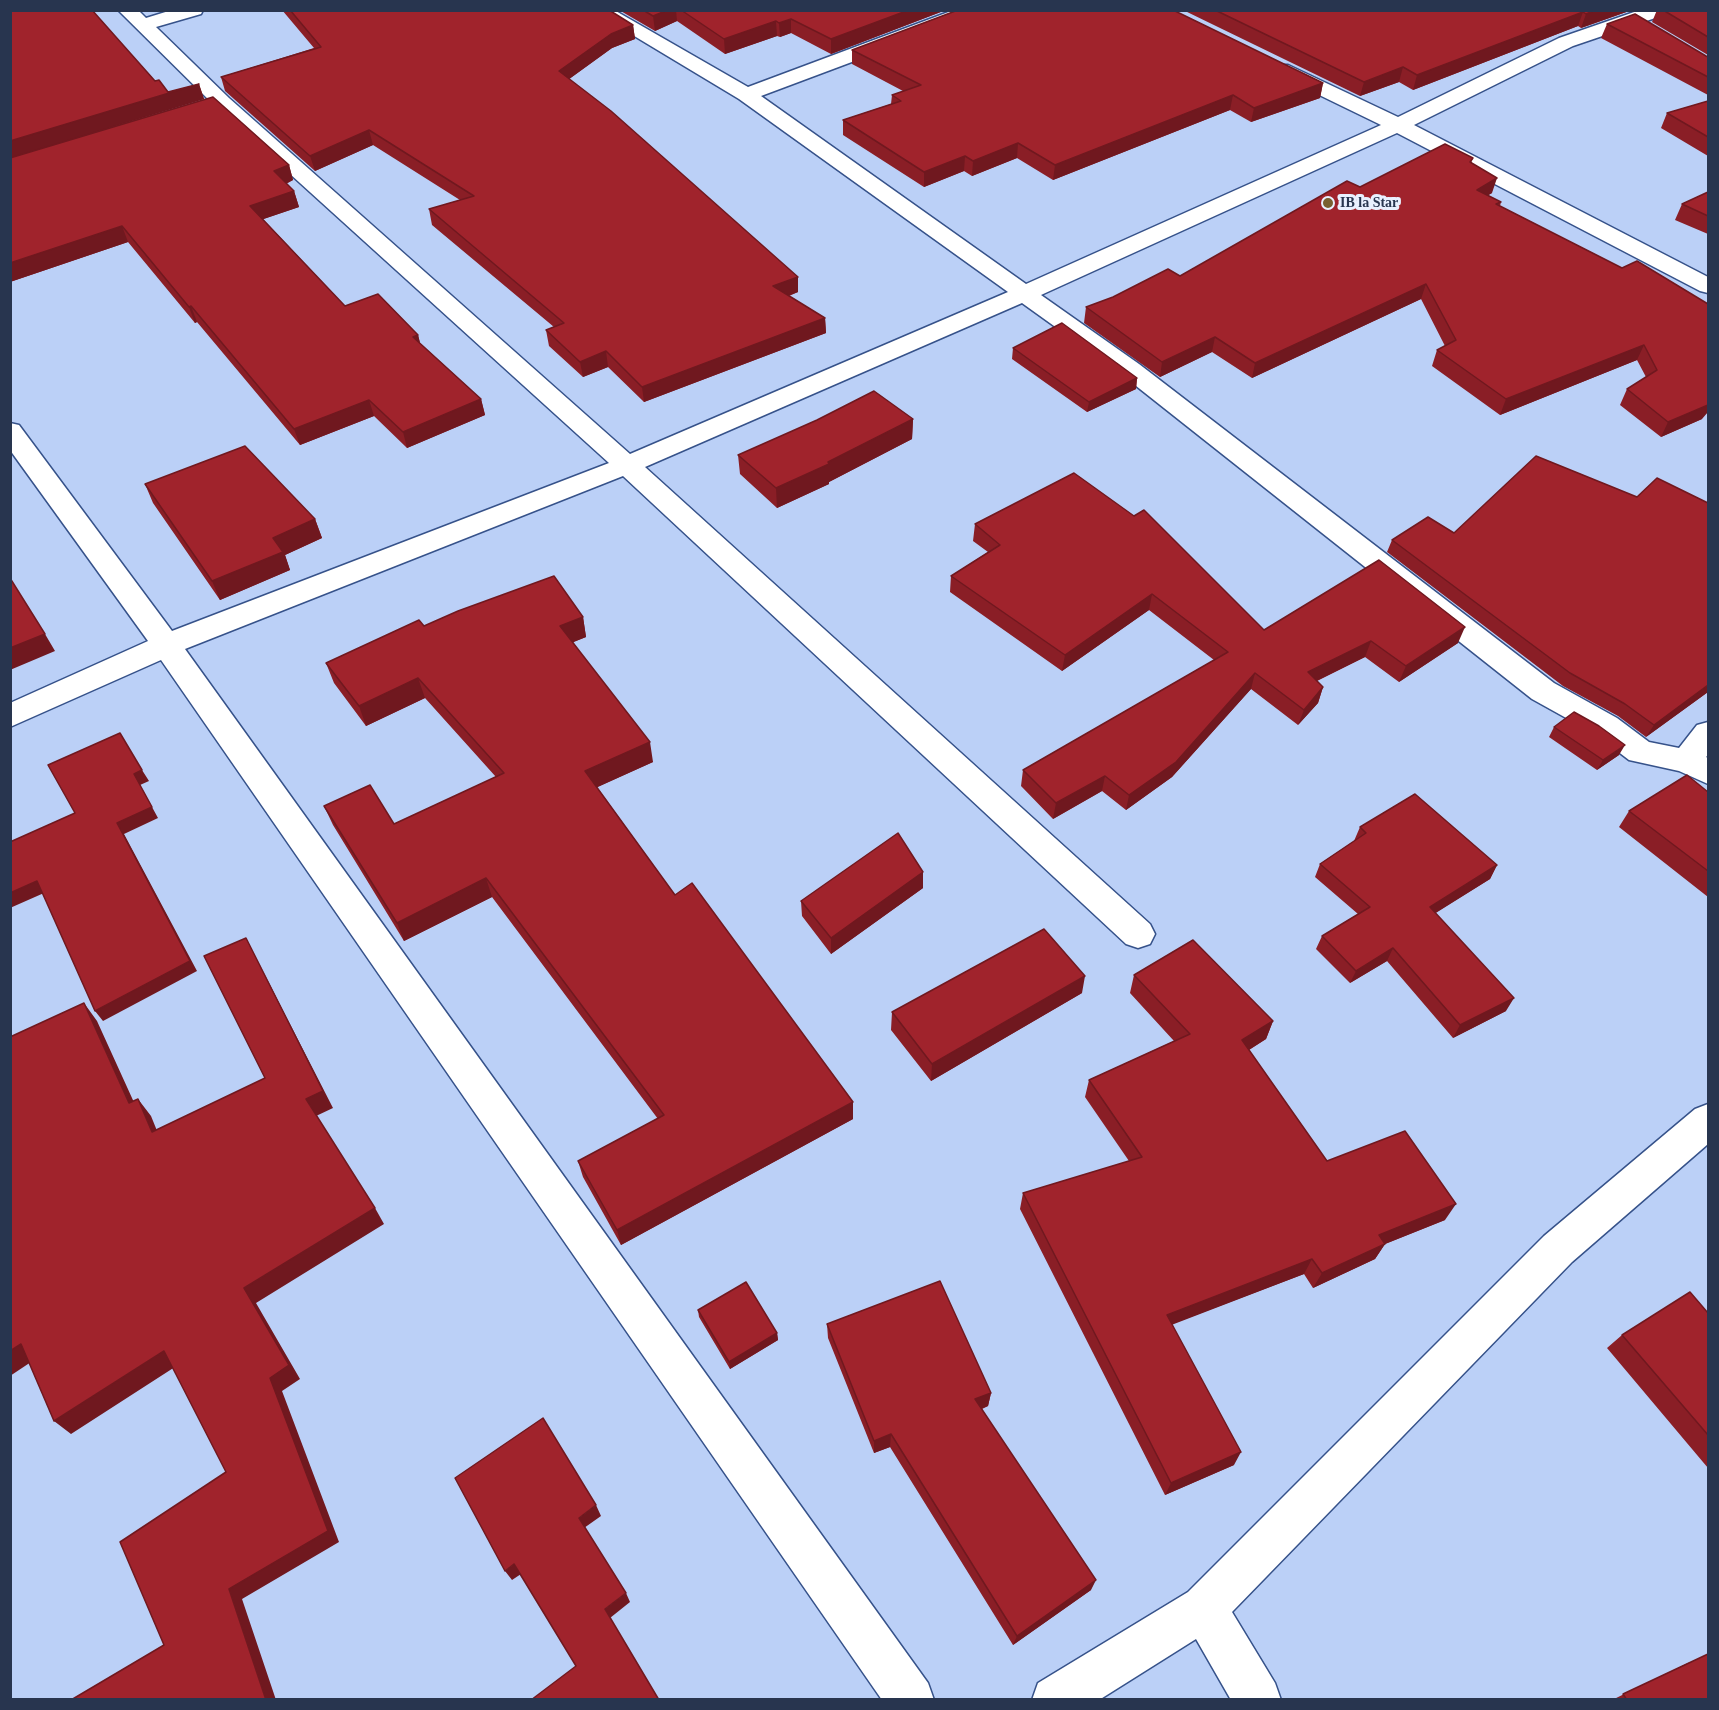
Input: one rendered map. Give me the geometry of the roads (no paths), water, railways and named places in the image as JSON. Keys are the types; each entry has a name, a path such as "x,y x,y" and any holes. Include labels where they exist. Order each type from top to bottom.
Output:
{"street":[{"path":"135,18 194,10"},
{"path":"600,10 746,95 1130,369 1544,692 1606,726 1640,752 1697,766 1708,733"},
{"path":"746,95 973,10"},
{"path":"10,716 166,645 627,465 1024,294 1398,125 1566,42 1660,10"},
{"path":"135,18 222,102 627,465 1138,934"},
{"path":"1633,20 1653,32"},
{"path":"1262,60 1398,125 1708,285"},
{"path":"200,109 222,102"},
{"path":"10,430 166,645 911,1700"},
{"path":"1054,1700 1204,1608 1558,1249 1708,1121"},
{"path":"1204,1608 1258,1700"}],"place":[{"name":"IB la Star","path":"1328,203"}]}
